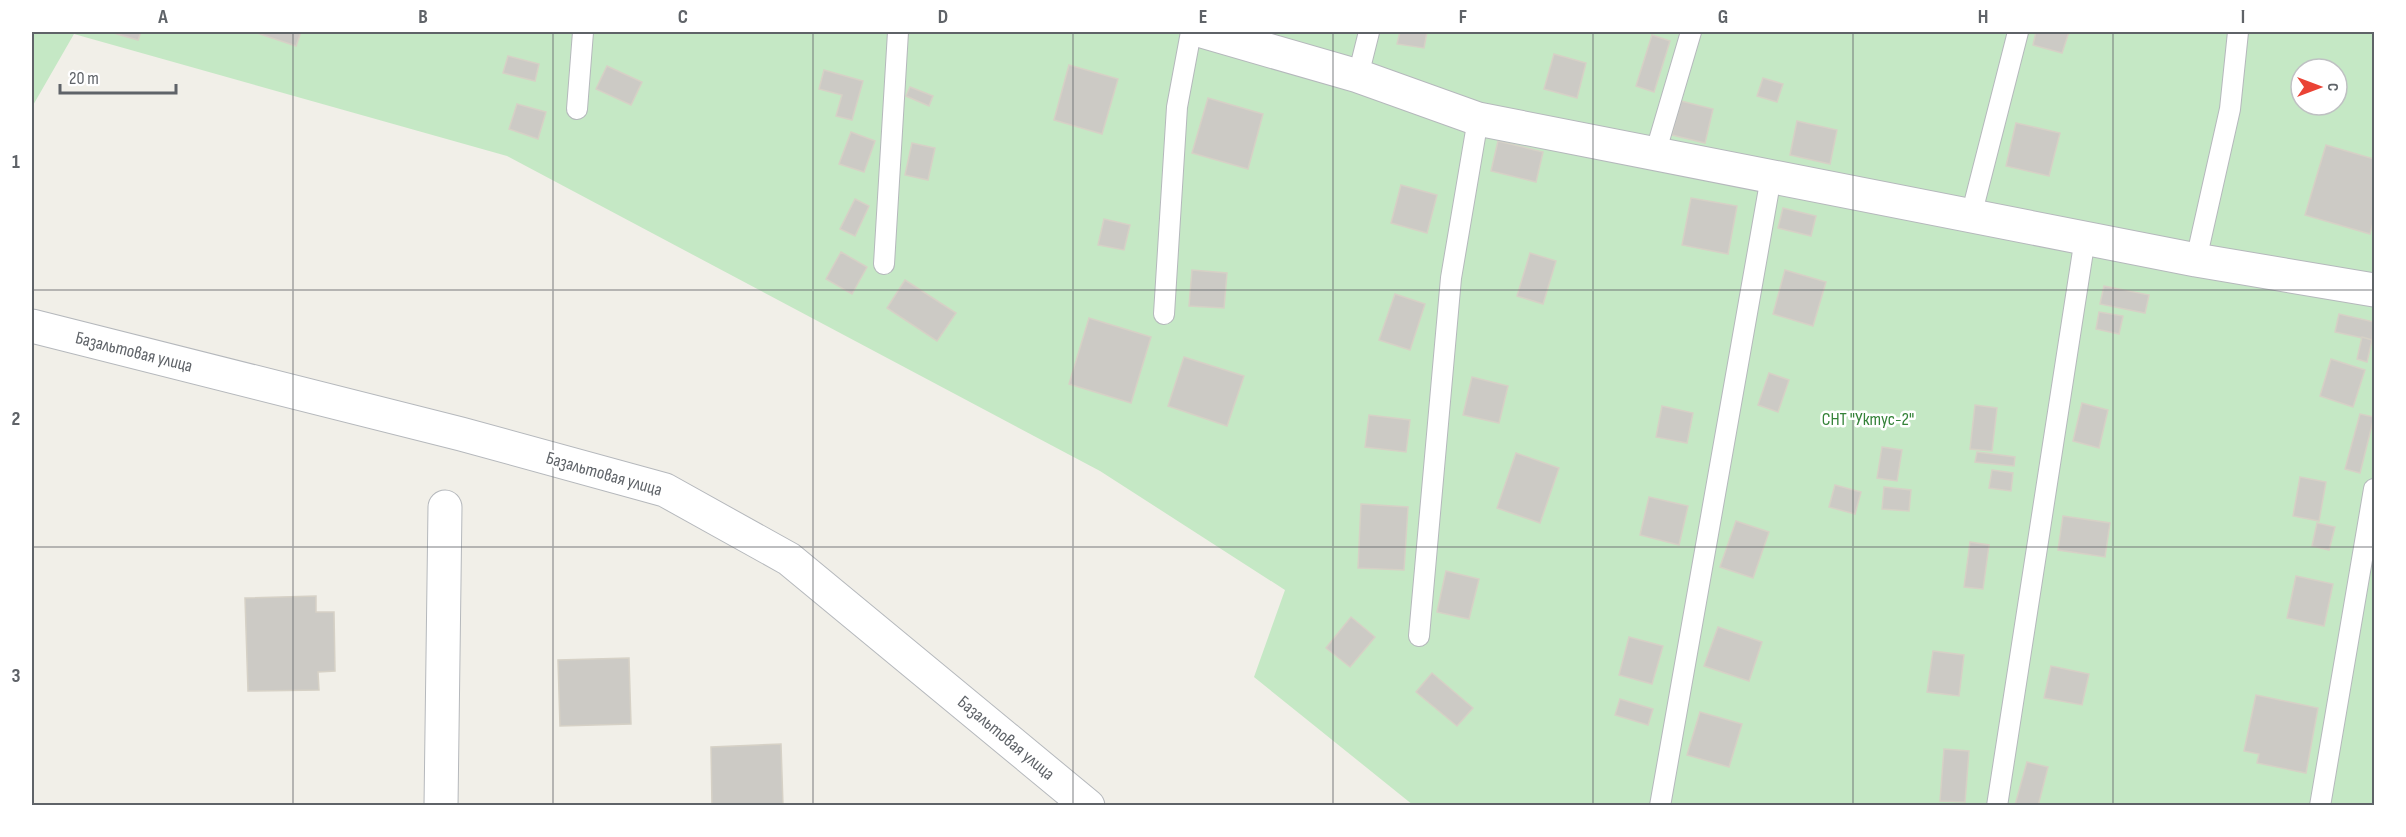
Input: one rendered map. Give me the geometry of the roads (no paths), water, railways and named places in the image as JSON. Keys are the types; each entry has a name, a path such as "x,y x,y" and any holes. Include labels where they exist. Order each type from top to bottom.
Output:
{"street":[{"path":"1205,32 1358,76 1478,119 2196,260 2374,290"},
{"name":"Базальтовая улица","path":"32,326 461,434 664,489 789,559 1088,806"},
{"path":"441,806 445,507"}],"lane":[{"path":"576,109 583,32"},
{"path":"884,264 897,32"},
{"path":"1164,314 1177,107 1191,32"},
{"path":"1358,76 1369,32"},
{"path":"1655,154 1691,32"},
{"path":"1971,216 2018,32"},
{"path":"2196,260 2230,109 2238,32"},
{"path":"1419,636 1451,278 1478,119"},
{"path":"1660,806 1771,177"},
{"path":"1997,806 2085,238"},
{"path":"2320,806 2374,489"}],"park label":[{"name":"СНТ \"Уктус-2\"","path":"1868,419"}]}
